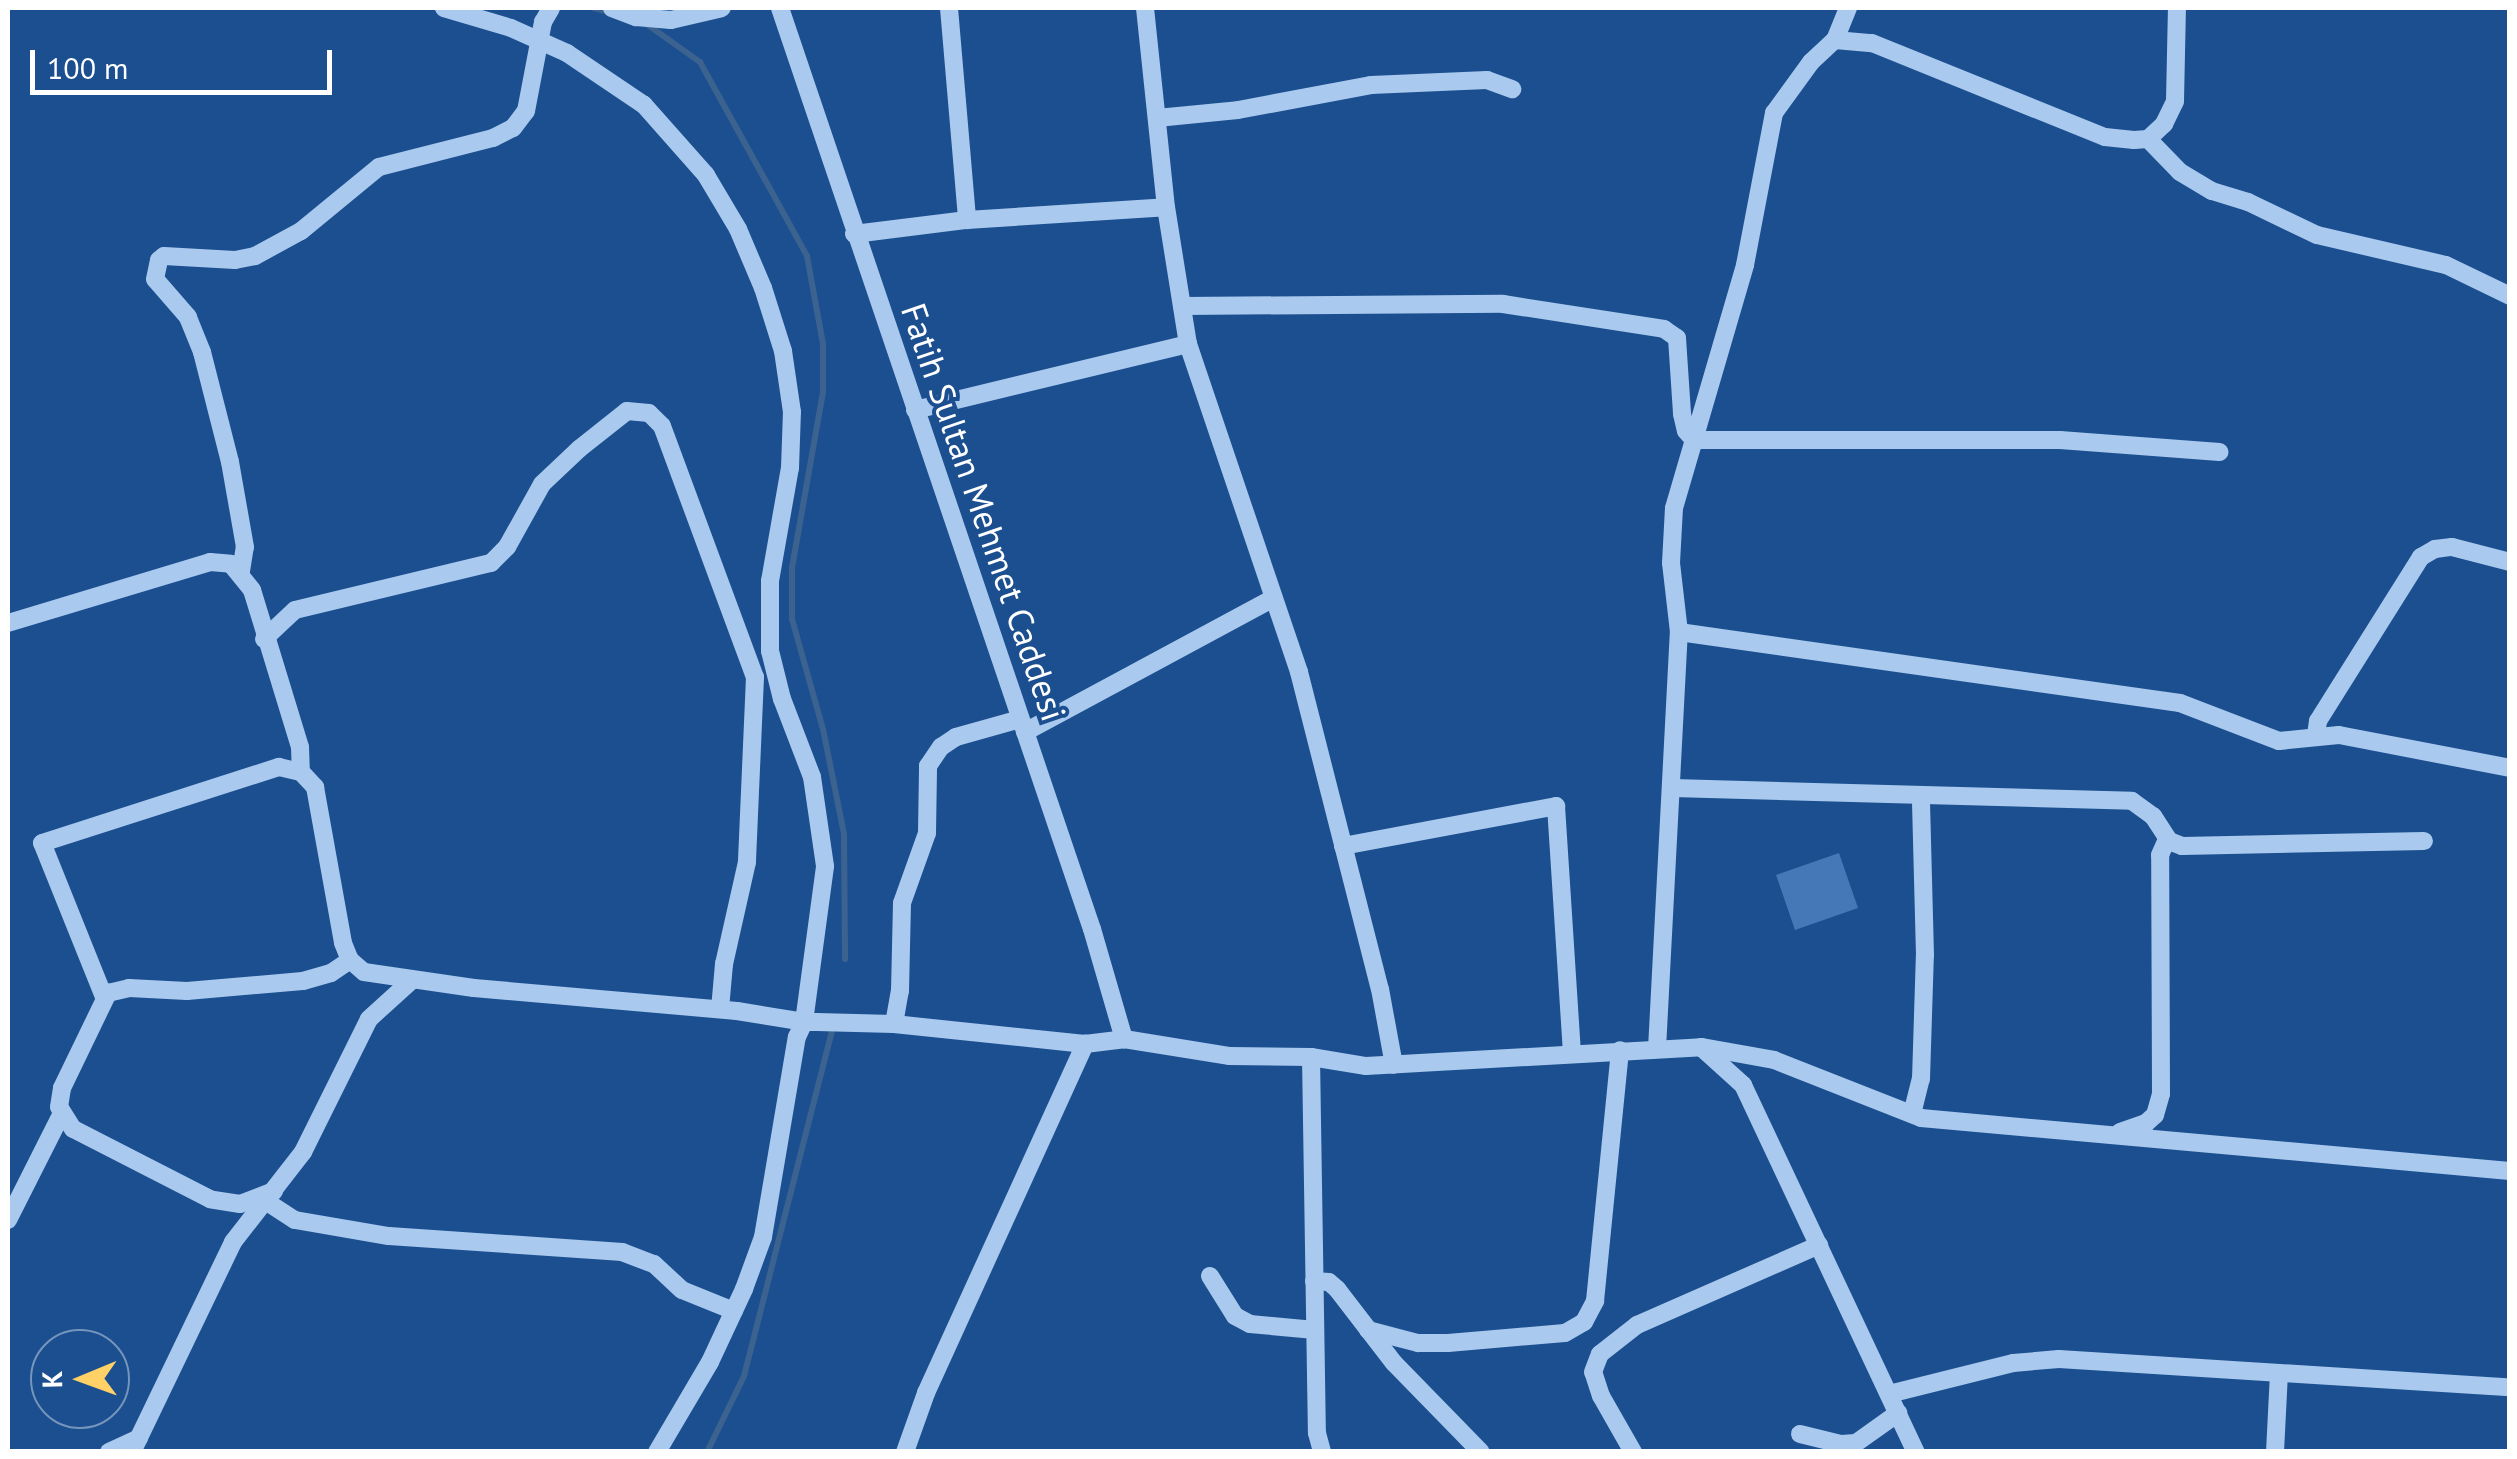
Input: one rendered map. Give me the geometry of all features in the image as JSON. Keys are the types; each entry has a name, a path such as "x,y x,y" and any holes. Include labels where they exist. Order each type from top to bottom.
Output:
{"street":[{"path":"444,8 538,41 619,85 687,150 738,229 783,351 792,443 770,581 770,651 782,699 812,778 825,866 804,1022 791,1062 792,1083 763,1237 710,1362 657,1452"},
{"path":"241,571 245,547 230,462 202,352 188,317 156,279 159,260 164,256 235,260 255,256 301,232 379,167 505,133 526,111 538,41 551,8"},
{"path":"612,8 636,17 672,20 722,8"},
{"name":"Fatih Sultan Mehmet Caddesi","path":"780,8 1124,1039"},
{"path":"949,8 967,220"},
{"path":"1144,8 1166,207 1188,344 1299,672 1380,988 1394,1065"},
{"path":"1657,1048 1674,788 1680,608 1671,563 1674,508 1745,265 1774,112 1810,62 1835,40 1848,8"},
{"path":"2148,139 2164,124 2175,101 2177,8"},
{"path":"1835,40 1872,42 2106,137 2148,139 2180,172 2212,191 2317,235 2446,265 2509,295"},
{"path":"1157,118 1238,110 1371,85 1487,80 1512,89"},
{"path":"854,234 967,220 1166,207"},
{"path":"1182,306 1503,304 1664,329 1677,338 1682,414 1686,432 1694,440 2060,440 2220,452"},
{"path":"915,410 1188,344"},
{"path":"264,639 295,610 491,562 506,547 542,484 579,449 628,412 652,416 668,443 755,677 748,862 724,964 720,1010"},
{"path":"2316,735 2318,721 2420,557 2435,549 2452,547 2510,562"},
{"path":"8,622 224,561 241,571 252,590 264,639 296,732 301,772"},
{"path":"894,1024 900,992 902,904 928,832 928,766 941,747 956,737 1022,726 1272,599"},
{"path":"1679,632 2180,704 2279,741 2316,735 2407,745 2510,768"},
{"path":"104,997 42,843 280,767 301,772 315,787 343,943 350,960 373,976 720,1010 804,1022 894,1024 1085,1044 1124,1039 1229,1056 1311,1057 1366,1066 1702,1047 1774,1060 1912,1114 2510,1171"},
{"path":"1674,788 2132,801 2153,816 2167,839 2182,846 2424,841"},
{"path":"1912,1114 1920,1079 1925,955 1921,796"},
{"path":"1344,846 1556,806 1572,1054"},
{"path":"2110,1135 2146,1123 2158,1106 2160,856 2167,839"},
{"path":"8,1220 61,1115 62,1088 104,997 129,988 187,991 303,981 331,972 350,960"},
{"path":"109,1452 136,1445 233,1242 304,1152 370,1020 412,980"},
{"path":"906,1452 926,1394 1085,1044"},
{"path":"1702,1047 1742,1085 1916,1452"},
{"path":"1368,1330 1418,1342 1566,1334 1584,1322 1595,1301 1620,1050"},
{"path":"1311,1057 1317,1434 1322,1452"},
{"path":"61,1115 82,1134 219,1203 240,1204 270,1197"},
{"path":"270,1197 295,1220 389,1236 622,1252 654,1264 682,1290 734,1311"},
{"path":"1633,1452 1600,1396 1593,1372 1600,1354 1637,1325 1819,1245"},
{"path":"1210,1276 1236,1316 1250,1324 1315,1330"},
{"path":"1314,1281 1329,1282 1338,1289 1394,1363 1481,1452"},
{"path":"1889,1394 2013,1363 2060,1359 2510,1387"},
{"path":"2275,1452 2278,1374"},
{"path":"1800,1434 1841,1444 1856,1443 1898,1412"}],"building":[{"path":"1839,853 1858,908 1795,930 1776,875"}],"waterway":[{"path":"594,8 608,12"},
{"path":"648,25 700,62 807,256 823,344 823,392 792,567 792,619 823,729 844,834 845,959"},
{"path":"707,1452 744,1376 833,1027"}]}
